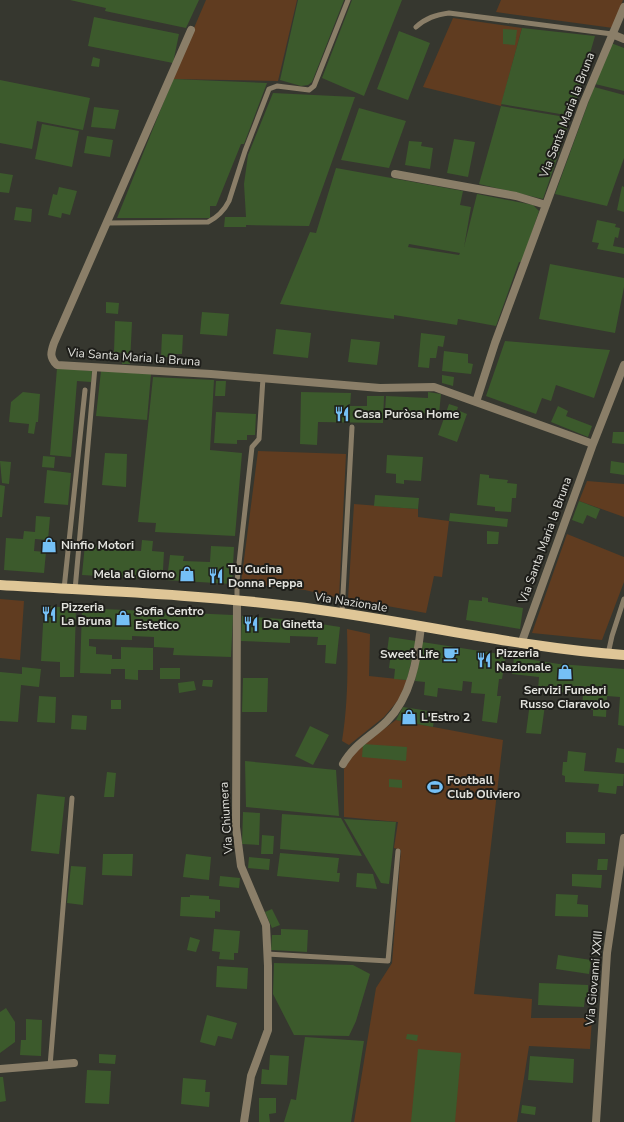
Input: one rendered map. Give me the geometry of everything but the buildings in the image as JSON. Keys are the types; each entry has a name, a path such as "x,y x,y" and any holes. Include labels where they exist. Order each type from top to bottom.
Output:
{"main road":[{"name":"Via Nazionale","path":"0,585 237,600 342,613 520,644 624,655"}],"street":[{"name":"Via Santa Maria la Bruna","path":"476,402 495,343 584,102 612,34 617,27 624,7"},
{"name":"Via Santa Maria la Bruna","path":"190,30 51,354 52,360 56,364 263,378 380,388 434,387 593,444"},
{"path":"612,34 624,39"},
{"path":"395,174 516,196 546,205"},
{"name":"Via Santa Maria la Bruna","path":"520,644 593,444 624,365"},
{"name":"Via Chiumera","path":"237,600 236,826 241,866 266,925 267,954 268,1030 251,1076 244,1122"},
{"path":"343,764 349,753 359,743 387,721 403,698 413,675 421,627"},
{"name":"Via Giovanni XXIII","path":"596,1122 607,953 624,838"},
{"path":"0,1069 74,1063"}],"lane":[{"path":"107,223 208,222 217,218 225,209 229,201 245,151 269,89 277,86 309,90 314,86 348,0"},
{"path":"416,27 423,21 435,15 449,13 612,34"},
{"path":"70,589 95,367"},
{"path":"237,600 237,581 252,447 259,439 263,378"},
{"path":"70,589 85,390"},
{"path":"342,613 352,427"},
{"path":"608,654 624,599"},
{"path":"50,1066 72,798"},
{"path":"267,954 388,961 398,851"}],"shaded area":[{"path":"206,0 297,0 278,81 172,79"},
{"path":"501,0 623,0 613,28 496,12"},
{"path":"453,18 522,28 501,106 423,87"},
{"path":"258,451 346,454 339,598 305,590 241,583"},
{"path":"587,481 624,484 624,517 579,501"},
{"path":"354,504 418,509 418,517 449,521 442,577 434,576 426,613 348,599"},
{"path":"567,534 624,557 624,582 602,640 532,633"},
{"path":"0,599 24,601 20,660 0,658"},
{"path":"347,629 370,634 369,676 407,680 400,698 384,717 349,745 342,741 347,685"},
{"path":"396,720 503,740 474,994 532,999 531,1018 592,1018 590,1049 529,1046 517,1122 354,1122 376,988 392,963 401,850 394,848 398,822 344,817 344,769 357,749"}],"place":[{"name":"Casa Puròsa Home","path":"342,414"},
{"name":"Ninfio Motori","path":"49,545"},
{"name":"Mela al Giorno","path":"187,574"},
{"name":"Tu Cucina Donna Peppa","path":"216,576"},
{"name":"Pizzeria La Bruna","path":"49,614"},
{"name":"Sofia Centro Estetico","path":"123,618"},
{"name":"Da Ginetta","path":"251,624"},
{"name":"Sweet Life","path":"451,654"},
{"name":"Pizzeria Nazionale","path":"484,660"},
{"name":"Servizi Funebri Russo Ciaravolo","path":"565,672"},
{"name":"L'Estro 2","path":"409,717"},
{"name":"Football Club Oliviero","path":"435,787"}]}
